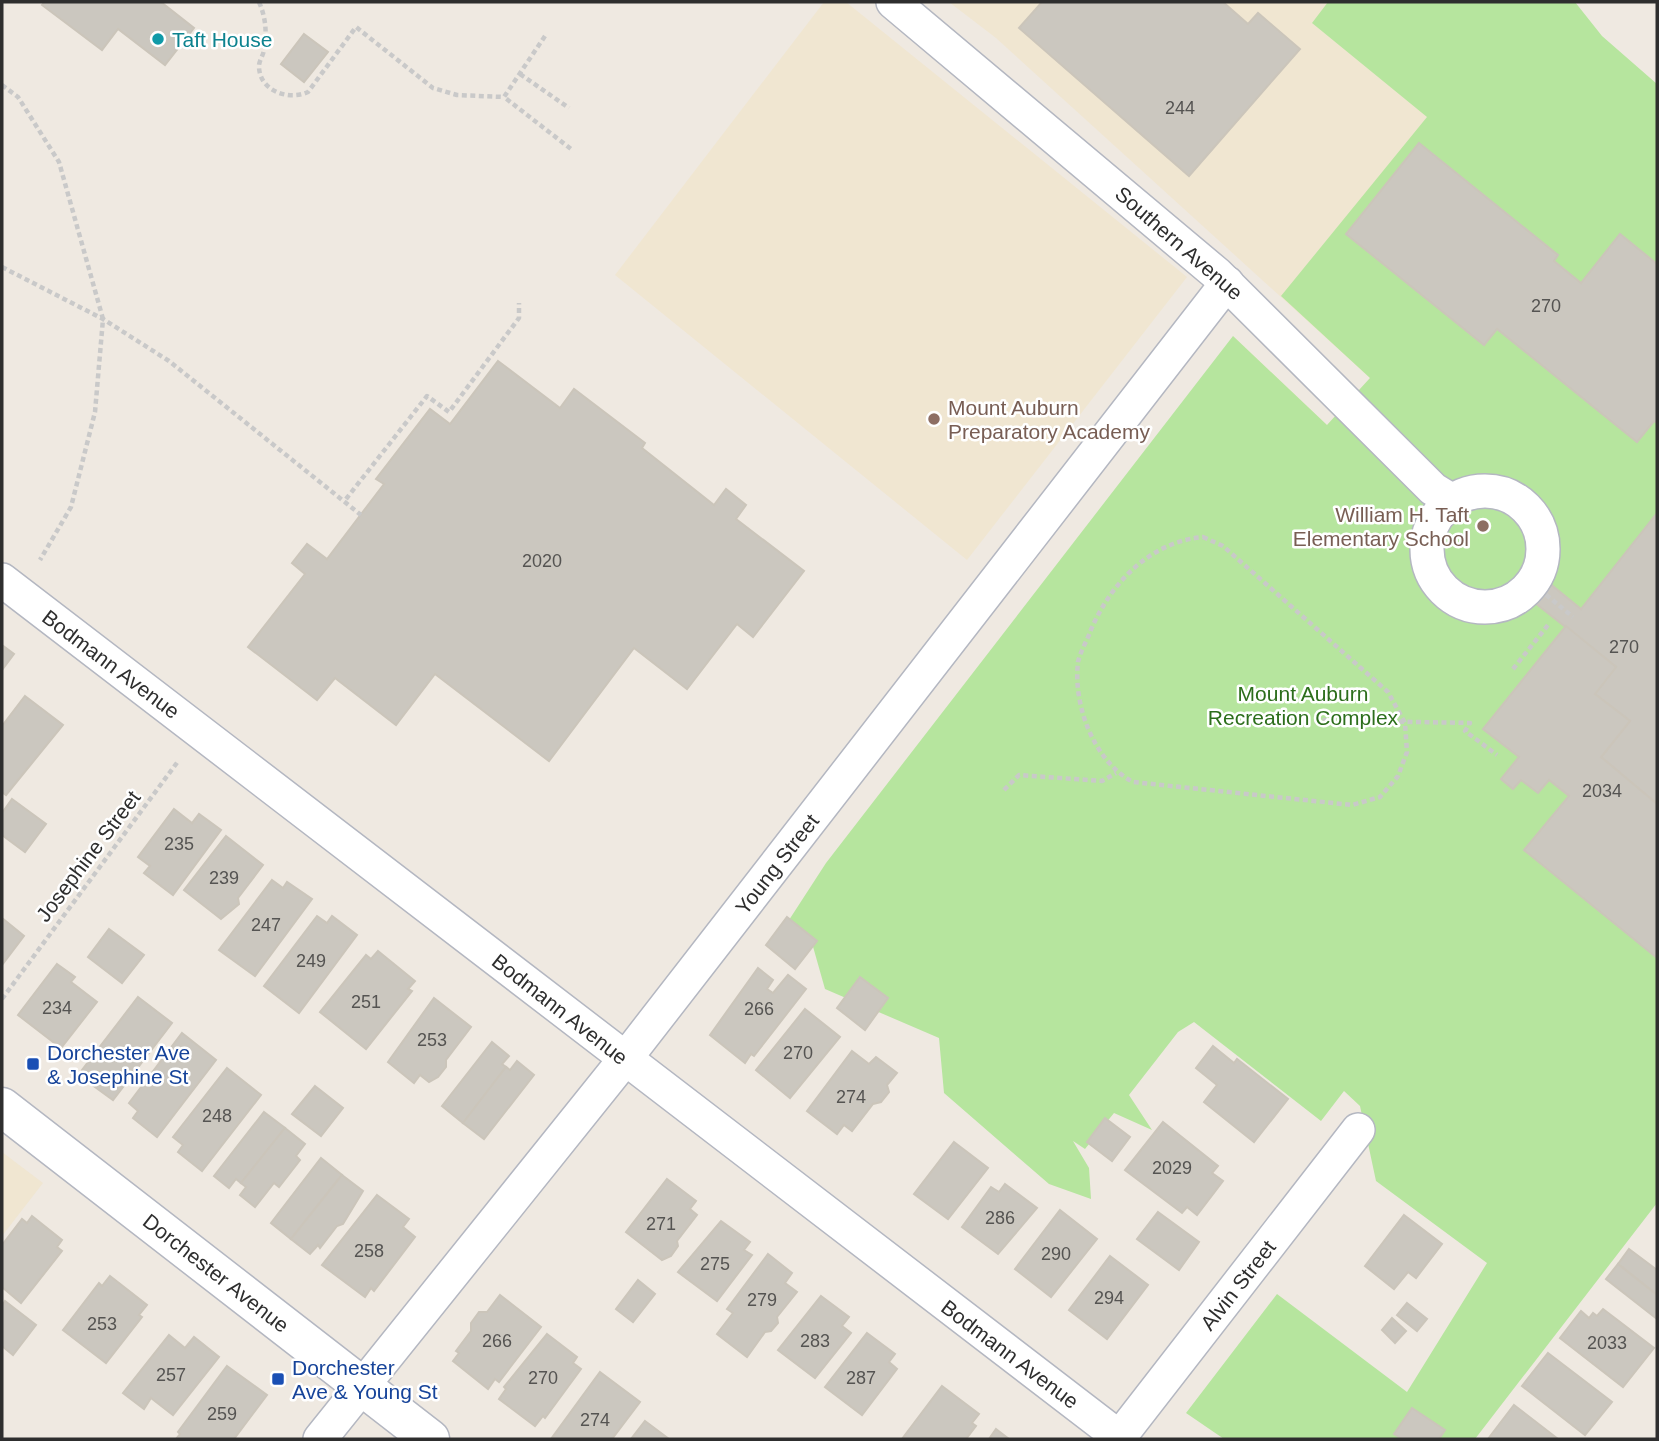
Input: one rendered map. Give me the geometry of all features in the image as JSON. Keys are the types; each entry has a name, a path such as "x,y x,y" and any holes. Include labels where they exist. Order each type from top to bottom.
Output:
{"street":[{"name":"Southern Avenue","path":"893,2 1227,283 1433,489 1451,500"},
{"name":"Young Street","path":"320,1439 625,1059 1227,283"},
{"path":"1477,490 1506,494 1531,512 1543,538 1542,565 1533,584 1513,601 1493,608 1474,608 1451,598 1431,575 1425,550 1430,525 1451,500 1477,490"},
{"name":"Bodmann Avenue","path":"2,580 1119,1438"},
{"name":"Dorchester Avenue","path":"2,1107 429,1439"},
{"name":"Alvin Street","path":"1119,1438 1358,1130"}],"path":[{"path":"259,2 266,20 264,51 259,65 262,80 283,96 296,98 308,92 356,27 433,88 457,95 504,97 571,149"},
{"path":"504,97 545,36"},
{"path":"520,74 569,107"},
{"path":"2,85 18,97 59,162 103,319 95,412 71,507 40,560"},
{"path":"2,267 103,319 169,361 346,499 361,514"},
{"path":"346,499 427,396 449,412 519,318 519,303"},
{"path":"1203,537 1223,546 1388,692 1405,723 1407,752 1398,776 1380,797 1352,805 1133,782 1116,773 1101,754 1091,734 1080,699 1079,660 1097,615 1121,578 1155,552 1180,539 1203,537"},
{"path":"1533,584 1573,617"},
{"path":"1513,669 1548,625"},
{"path":"1314,719 1470,723 1465,731 1497,755"},
{"name":"Josephine Street","path":"2,999 200,732"},
{"path":"1004,790 1019,775 1102,782 1116,773"}],"shaded area":[{"name":"Mount Auburn Preparatory Academy","path":"824,2 846,2 1187,277 967,560 615,275"},
{"path":"949,2 1470,2 1514,691 1233,336 1327,425 1370,378 996,38"},
{"path":"2,1152 43,1183 2,1236"}],"green space":[{"name":"Mount Auburn Recreation Complex","path":"1328,2 1575,2 1602,36 1657,84 1657,1203 1475,1439 1224,1439 1186,1413 1277,1294 1407,1392 1487,1263 1376,1181 1360,1106 1344,1091 1321,1121 1194,1022 1178,1032 1129,1095 1152,1130 1114,1113 1085,1149 1073,1141 1089,1168 1091,1199 1049,1184 944,1093 939,1038 825,989 810,936 789,920 826,863 1233,336 1327,425 1370,378 1281,296 1427,117 1312,23"}],"building":[{"name":"Taft House","path":"45,2 161,2 194,28 165,65 118,29 102,50 42,5"},
{"path":"1042,2 1223,2 1248,24 1258,13 1300,49 1189,176 1019,28"},
{"path":"304,34 328,52 304,82 281,64"},
{"path":"1419,143 1558,255 1554,261 1581,283 1620,234 1657,264 1657,423 1654,421 1637,442 1497,329 1484,345 1346,234"},
{"path":"498,361 560,408 574,389 645,443 642,448 714,505 726,489 746,505 736,519 804,571 753,637 737,624 687,689 634,648 549,761 435,674 396,725 335,678 317,700 248,647 305,574 292,563 307,544 327,559 384,484 376,479 430,409 450,424"},
{"path":"1657,513 1657,804 1601,757 1630,721 1595,694 1616,667 1534,602 1549,583 1581,609"},
{"path":"1566,626 1616,667 1595,694 1630,721 1601,757 1657,804 1657,958 1524,850 1569,796 1549,780 1538,793 1521,780 1513,789 1501,779 1519,757 1483,729"},
{"path":"2,645 14,654 2,670"},
{"path":"25,696 63,725 6,795 2,792 2,726"},
{"path":"12,799 46,824 25,852 2,835 2,813"},
{"path":"174,809 192,823 199,814 221,830 173,895 144,873 150,866 138,857"},
{"path":"226,836 263,865 238,898 239,904 221,919 184,890"},
{"path":"272,880 283,888 287,882 312,899 255,976 219,950"},
{"path":"317,916 327,923 332,916 357,935 299,1013 264,986"},
{"path":"787,917 817,941 795,969 766,945"},
{"path":"2,918 24,936 2,965"},
{"path":"109,929 144,955 122,983 88,957"},
{"path":"378,951 415,981 408,989 412,991 366,1049 320,1012 366,955 371,959"},
{"path":"57,964 75,977 71,982 97,1002 61,1048 18,1015"},
{"path":"758,968 773,980 767,989 773,993 788,975 806,989 754,1056 751,1054 745,1063 710,1035"},
{"path":"860,977 888,998 865,1030 837,1008"},
{"path":"138,997 172,1023 113,1100 88,1082 93,1077 82,1070"},
{"path":"434,998 471,1027 446,1060 446,1067 438,1077 429,1082 420,1075 414,1083 388,1062"},
{"path":"805,1009 840,1037 790,1098 756,1070"},
{"path":"182,1033 216,1060 157,1137 133,1118 138,1111 129,1103"},
{"path":"492,1042 509,1056 502,1064 506,1067 463,1123 442,1106"},
{"path":"1213,1046 1234,1063 1237,1059 1288,1099 1254,1142 1204,1102 1217,1085 1196,1068"},
{"path":"852,1051 869,1064 876,1057 897,1073 887,1085 889,1092 881,1102 873,1104 852,1131 844,1125 837,1134 807,1111"},
{"path":"517,1061 534,1075 484,1139 463,1123 506,1067 510,1070"},
{"path":"227,1068 261,1095 202,1171 178,1152 183,1145 173,1137"},
{"path":"315,1086 343,1108 321,1136 292,1114"},
{"path":"264,1112 285,1128 241,1183 236,1179 229,1188 214,1176"},
{"path":"1105,1118 1130,1137 1112,1161 1087,1142"},
{"path":"1163,1122 1218,1166 1212,1173 1223,1181 1197,1215 1187,1207 1182,1213 1125,1170"},
{"path":"285,1128 305,1144 296,1156 300,1160 279,1187 274,1183 255,1207 240,1195 246,1187 241,1183"},
{"path":"954,1142 988,1168 948,1219 914,1194"},
{"path":"321,1158 342,1175 291,1239 271,1223"},
{"path":"342,1175 363,1191 343,1224 337,1226 320,1248 318,1245 310,1254 291,1239"},
{"path":"667,1179 696,1201 690,1209 697,1215 677,1241 678,1246 671,1256 662,1260 626,1232"},
{"path":"1005,1184 1037,1208 998,1254 962,1227 991,1187 999,1192"},
{"path":"377,1195 409,1219 403,1227 415,1237 374,1291 371,1288 365,1297 322,1265"},
{"path":"1060,1210 1097,1239 1051,1297 1015,1269"},
{"path":"1158,1212 1199,1242 1179,1270 1137,1239"},
{"path":"1404,1215 1442,1244 1416,1278 1408,1272 1394,1289 1365,1266"},
{"path":"32,1216 62,1240 57,1247 62,1251 21,1303 2,1287 2,1245 22,1219 27,1223"},
{"path":"721,1221 750,1242 744,1250 752,1255 717,1301 678,1272"},
{"path":"1629,1249 1657,1270 1657,1295 1618,1264"},
{"path":"768,1254 792,1273 785,1283 797,1292 777,1317 778,1323 771,1331 765,1332 747,1357 717,1334 733,1313 727,1309"},
{"path":"1110,1256 1148,1285 1107,1339 1069,1310"},
{"path":"1618,1264 1657,1295 1657,1319 1606,1279"},
{"path":"110,1276 147,1305 139,1315 142,1317 106,1363 63,1330 99,1283 102,1286"},
{"path":"638,1280 655,1294 633,1322 616,1309"},
{"path":"500,1295 541,1327 499,1382 495,1379 488,1389 453,1361 459,1353 456,1351 471,1331 471,1323 479,1312 487,1312"},
{"path":"821,1296 849,1317 842,1326 851,1333 815,1378 778,1350"},
{"path":"5,1301 36,1325 13,1355 2,1346 2,1306"},
{"path":"1407,1303 1427,1319 1417,1331 1397,1315"},
{"path":"1603,1309 1654,1348 1623,1387 1560,1338 1581,1311 1589,1318 1593,1313 1597,1316"},
{"path":"1392,1318 1406,1331 1395,1343 1382,1330"},
{"path":"867,1333 895,1354 889,1362 897,1369 862,1415 825,1387"},
{"path":"547,1334 577,1357 573,1363 581,1369 545,1418 543,1416 535,1426 499,1399 506,1389 504,1387"},
{"path":"169,1335 185,1348 194,1337 219,1357 173,1415 151,1398 144,1409 123,1393"},
{"path":"1548,1353 1612,1402 1585,1435 1522,1386"},
{"path":"227,1366 267,1395 234,1439 176,1439 180,1434 178,1432"},
{"path":"600,1372 640,1402 612,1439 551,1439"},
{"path":"942,1386 979,1414 972,1423 976,1426 966,1439 902,1439"},
{"path":"1514,1405 1558,1439 1488,1439"},
{"path":"1412,1408 1445,1430 1439,1439 1402,1439 1394,1434"},
{"path":"645,1421 669,1439 631,1439"},
{"path":"996,1429 1009,1439 989,1439"}],"place":[{"name":"Taft House","path":"158,39"},
{"name":"Mount Auburn Preparatory Academy","path":"934,419"},
{"name":"William H. Taft Elementary School","path":"1483,526"},
{"name":"Dorchester Ave & Josephine St","path":"33,1064"},
{"name":"Dorchester Ave & Young St","path":"278,1379"}]}
